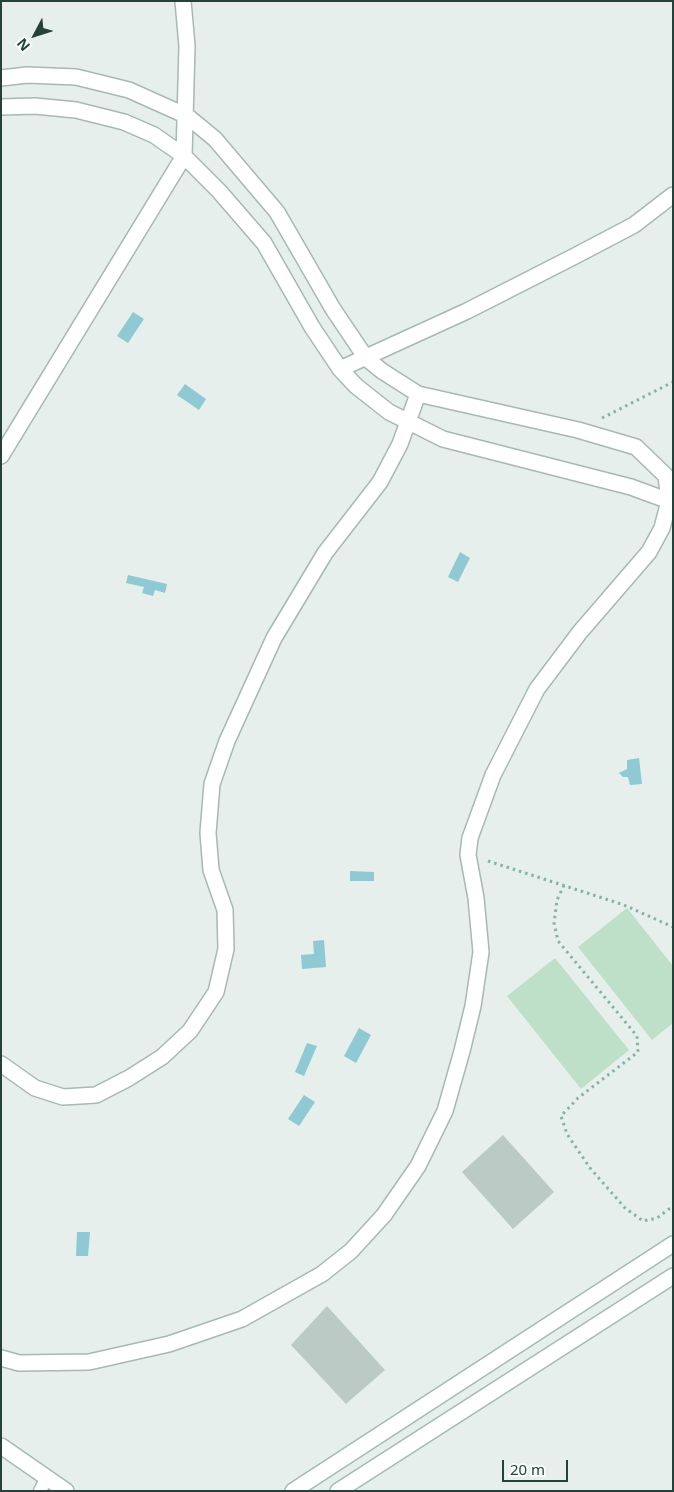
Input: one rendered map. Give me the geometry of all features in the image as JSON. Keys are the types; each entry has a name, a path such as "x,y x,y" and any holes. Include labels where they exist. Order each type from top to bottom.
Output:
{"street":[{"path":"1,456 184,156 187,46 183,1"},
{"path":"1,78 27,75 76,77 129,90 186,116 215,139 277,212 333,309 366,358 418,394 578,430 636,447 666,476 669,501 662,528 649,552 580,632 537,689 493,775 470,838 468,855 476,898 481,952 473,1006 462,1051 444,1111 418,1166 384,1215 351,1251 322,1274 242,1319 169,1344 89,1362 19,1363 1,1358"},
{"path":"1,107 34,106 76,110 124,122 154,135 184,156 219,191 264,243 312,327 340,369 372,400 407,423 443,439 631,487 669,501"},
{"path":"340,369 467,311 575,256 634,225 673,195"},
{"path":"1,1064 35,1088 63,1097 96,1095 129,1078 162,1057 190,1031 216,992 226,949 224,910 211,870 208,833 212,784 227,741 274,638 325,553 380,482 400,444 418,394"},
{"path":"293,1491 673,1244"},
{"path":"338,1491 673,1276"},
{"path":"1,1446 43,1484 66,1491"}],"path":[{"path":"578,430 673,382"},
{"path":"468,855 624,905 673,927"},
{"path":"564,886 557,900 554,923 558,941 637,1036 638,1052 578,1098 561,1116 567,1134 590,1168 625,1208 642,1221 656,1218 673,1206"}],"green space":[{"path":"627,908 673,966 673,1023 652,1040 578,947"},
{"path":"555,958 629,1050 581,1089 507,996"}],"water":[{"path":"133,312 144,319 128,343 117,336"},
{"path":"185,384 206,399 199,410 177,395"},
{"path":"460,552 470,558 458,582 448,577"},
{"path":"128,575 167,584 165,593 155,590 153,596 142,593 144,587 126,583"},
{"path":"639,758 642,784 630,785 628,777 623,777 619,773 627,769 627,760"},
{"path":"350,871 374,872 374,881 350,881"},
{"path":"324,940 326,967 302,969 301,955 314,954 313,941"},
{"path":"359,1028 371,1035 356,1063 344,1056"},
{"path":"307,1043 317,1046 304,1076 295,1072"},
{"path":"304,1095 315,1102 299,1126 288,1119"},
{"path":"77,1232 90,1232 88,1256 76,1256"}],"building":[{"path":"503,1135 554,1192 513,1229 462,1172"},
{"path":"327,1306 385,1370 346,1404 291,1345"}]}
